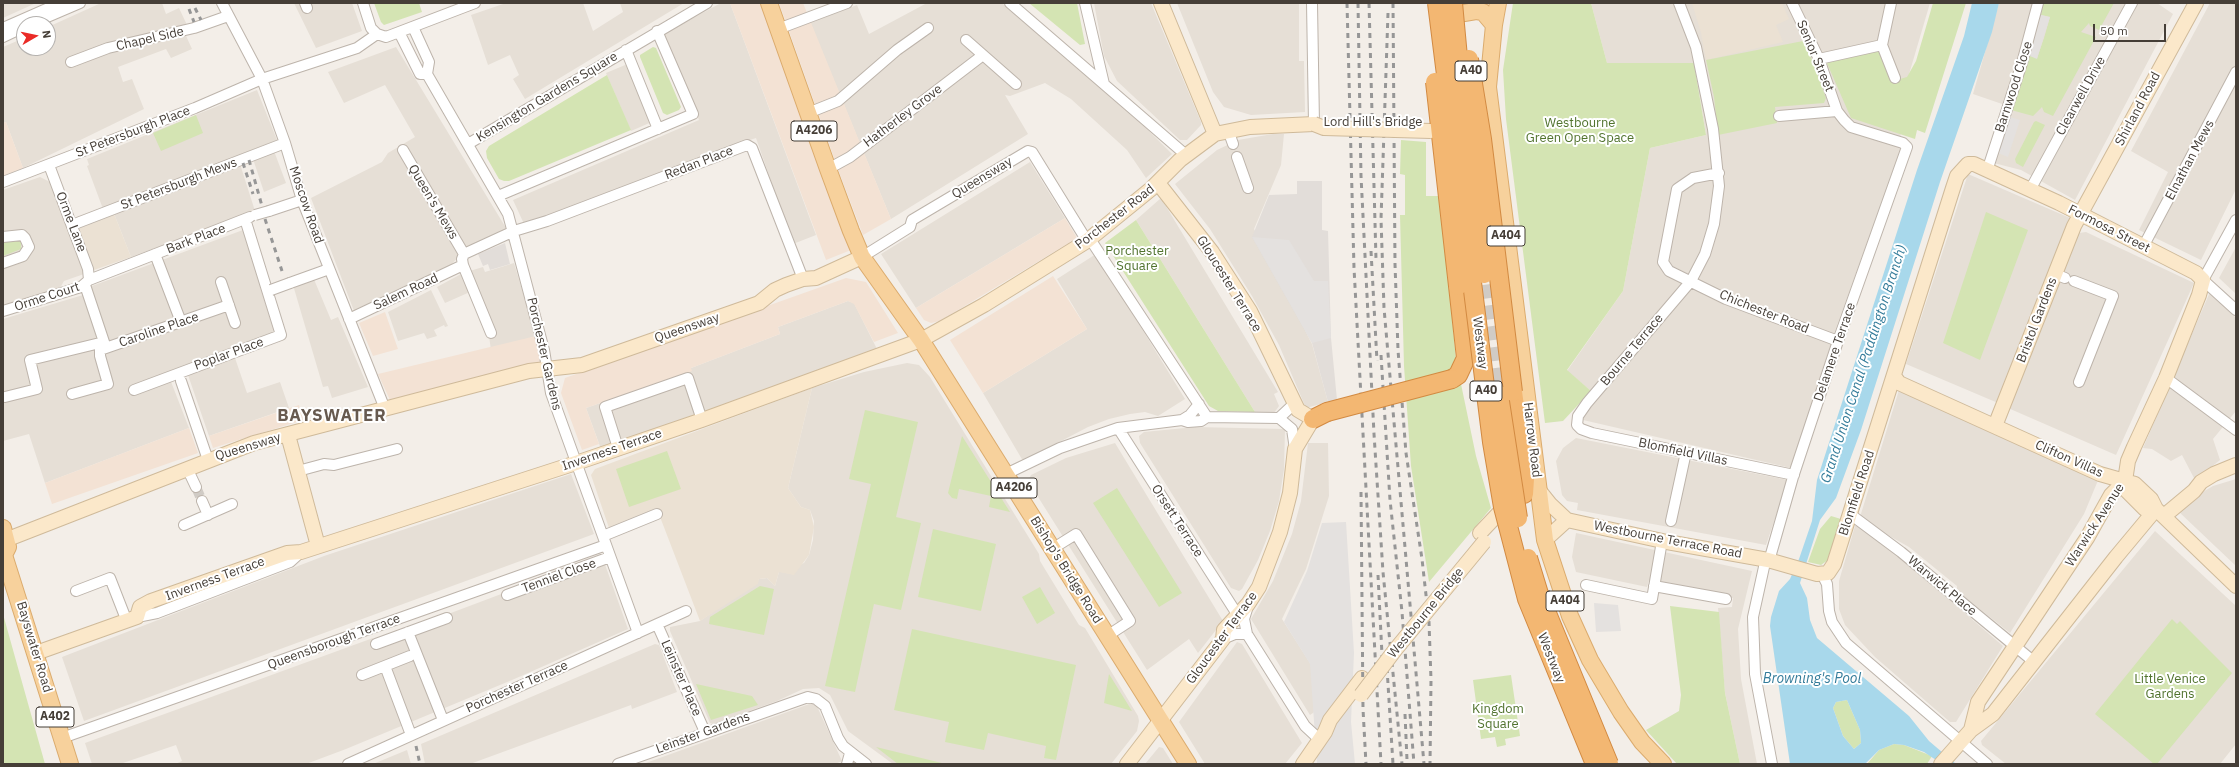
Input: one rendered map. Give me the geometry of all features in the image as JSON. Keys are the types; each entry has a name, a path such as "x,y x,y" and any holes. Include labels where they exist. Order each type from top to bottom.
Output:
{"highway":[{"name":"A40","path":"1320,416 1452,379 1458,375 1466,358 1436,99 1430,3"},
{"name":"Westway","path":"1437,3 1492,442 1503,507 1527,599 1595,764"},
{"name":"A40","path":"1462,6 1482,139 1525,479 1531,492"},
{"name":"Westway","path":"1462,6 1468,154 1515,504 1524,547 1539,594 1609,764"}],"main road":[{"name":"A4206","path":"769,3 828,170 862,257"},
{"name":"Harrow Road","path":"1498,3 1494,25 1488,87 1498,196 1531,492 1570,616 1590,660 1621,712 1642,742 1663,764"},
{"path":"1462,6 1483,12 1494,25"},
{"name":"Bishop's Bridge Road","path":"862,257 921,340 1188,764"},
{"name":"Bayswater Road","path":"4,542 70,764"}],"street":[{"path":"3,28 60,3"},
{"path":"50,16 80,3"},
{"name":"Moscow Road","path":"222,3 262,79 285,142 302,200 328,269 385,409"},
{"path":"363,3 371,28 377,34 386,37 463,5 475,3"},
{"name":"Kensington Gardens Square","path":"468,144 657,31 707,3"},
{"path":"778,29 847,3"},
{"path":"1010,3 1186,155"},
{"path":"1085,3 1104,84"},
{"path":"1161,3 1222,132 1233,144"},
{"path":"1312,3 1314,124"},
{"name":"Bourne Terrace","path":"1576,421 1587,403 1691,281 1705,254 1710,239 1718,200 1718,172 1713,129 1703,74 1696,47 1679,3"},
{"name":"Senior Street","path":"1792,3 1819,59 1837,110"},
{"path":"1891,3 1882,45 1895,78"},
{"name":"Barnwood Close","path":"1987,170 2024,56 2038,3"},
{"name":"Clearwell Drive","path":"2030,190 2132,3"},
{"name":"Shirland Road","path":"2081,214 2196,3"},
{"name":"Chapel Side","path":"71,62 108,48 194,28 228,16"},
{"path":"400,32 420,74 427,74 429,62 413,27"},
{"path":"808,113 838,101 897,50 928,28"},
{"path":"3,37 16,31"},
{"path":"498,196 693,114 657,31"},
{"name":"St Petersburgh Place","path":"3,182 195,108 262,79 322,61 357,48 377,34"},
{"path":"966,40 980,58 1016,84"},
{"path":"1819,59 1882,45"},
{"name":"Kensington Gardens Square","path":"626,50 658,129"},
{"name":"Hatherley Grove","path":"828,170 850,157 980,58"},
{"name":"Elnathan Mews","path":"2144,247 2236,72"},
{"name":"Kensington Gardens Square","path":"427,74 498,196 514,231"},
{"name":"Harrow Road","path":"1484,115 1488,87"},
{"path":"1779,116 1837,110"},
{"name":"Delamere Terrace","path":"1772,764 1755,674 1753,617 1764,567 1768,560 1794,475 1838,342 1904,156 1906,145 1851,127 1837,110"},
{"name":"Lord Hill's Bridge","path":"1314,124 1324,120 1431,126"},
{"name":"Porchester Road","path":"921,340 971,313 1088,240 1158,183 1186,155 1222,132 1268,125 1314,124"},
{"name":"St Petersburgh Mews","path":"72,225 285,142"},
{"name":"Redan Place","path":"514,231 547,221 747,145 752,148 790,251 803,279"},
{"name":"Queen's Mews","path":"403,150 464,254"},
{"name":"Queensway","path":"4,542 187,468 254,443 548,367 582,365 759,303 775,290 803,279 816,278 862,257 910,227 912,220 1028,151 1032,152 1088,240"},
{"path":"1237,157 1248,188"},
{"name":"Formosa Street","path":"1972,164 2081,214 2196,273 2236,310"},
{"name":"Blomfield Road","path":"1815,573 1832,569 1957,176 1965,166 1972,164"},
{"name":"Orme Lane","path":"49,165 88,268 87,282"},
{"path":"1691,281 1669,271 1663,262 1674,195 1677,189 1693,178 1718,172"},
{"name":"Gloucester Terrace","path":"1158,183 1212,252 1250,311 1285,380 1294,404 1298,410 1320,416 1295,449"},
{"name":"Bark Place","path":"87,282 255,215 302,200"},
{"name":"Bristol Gardens","path":"1997,422 2065,277 2081,214"},
{"name":"Poplar Place","path":"134,390 281,335 269,290 245,219"},
{"name":"Warwick Avenue","path":"1972,730 1978,702 2088,538 2111,496 2125,481 2128,461 2166,378 2199,295 2203,280 2236,220"},
{"name":"Queen's Mews","path":"491,333 462,259 464,254 514,231"},
{"name":"Porchester Gardens","path":"514,231 548,367 551,393 638,633"},
{"path":"3,237 22,234 28,247 23,256 3,263"},
{"path":"1088,240 1207,417"},
{"path":"155,254 181,322"},
{"name":"Salem Road","path":"349,319 464,264"},
{"path":"269,290 328,269"},
{"path":"2065,277 2113,296 2079,382"},
{"name":"Chichester Road","path":"1691,281 1726,299 1838,342"},
{"name":"Orme Court","path":"3,311 87,282"},
{"name":"Caroline Place","path":"87,282 105,345 181,322 229,305"},
{"path":"221,282 235,323"},
{"name":"Inverness Terrace","path":"131,618 140,607 151,601 287,553 301,552 576,463 702,420 921,340"},
{"path":"5,397 37,389 30,360 65,351 105,345"},
{"path":"72,394 108,384 100,356 100,350 105,345"},
{"name":"Clifton Villas","path":"1894,376 1903,375 1997,422 2103,466 2125,481 2135,484 2151,499 2160,512 2236,586"},
{"path":"618,448 605,407 688,378 702,420"},
{"path":"2166,378 2234,424"},
{"name":"Queensway","path":"181,381 208,460"},
{"path":"1006,474 1060,448 1118,428 1182,420 1190,415 1199,404"},
{"path":"1182,420 1188,422 1201,421 1207,417 1279,418 1294,404"},
{"name":"Gloucester Terrace","path":"1127,764 1223,639 1224,630 1237,614 1248,604 1259,587 1280,532 1290,493 1295,449 1292,429 1279,418"},
{"name":"Blomfield Villas","path":"1576,421 1581,429 1592,433 1794,475"},
{"name":"Orsett Terrace","path":"1118,428 1237,614"},
{"path":"288,435 318,546"},
{"path":"298,471 324,464 334,465 397,449"},
{"path":"1672,521 1686,452"},
{"name":"Warwick Avenue","path":"1941,764 1972,730 1993,714 2033,661 2160,512 2194,491 2205,479 2236,465"},
{"path":"187,468 196,487"},
{"path":"1531,492 1550,504 1567,520 1545,540"},
{"path":"202,501 208,514"},
{"path":"184,525 232,504"},
{"name":"Queensborough Terrace","path":"62,738 604,540 657,514"},
{"name":"Warwick Place","path":"1850,514 1901,552 2015,648 2033,661"},
{"name":"Westbourne Bridge","path":"1303,764 1322,736 1330,720 1354,696 1499,519"},
{"name":"Westbourne Terrace Road","path":"1567,520 1662,541 1768,560 1815,573"},
{"path":"1052,549 1076,534 1130,621 1107,636"},
{"path":"1586,585 1652,599 1662,541"},
{"name":"Tenniel Close","path":"507,595 610,557"},
{"path":"1815,573 1827,584 1828,611 1840,636 1852,650 1956,747 1987,764"},
{"path":"36,653 131,618 110,578 76,591"},
{"path":"1654,586 1726,599"},
{"path":"1248,604 1244,619 1247,634 1305,726 1322,736"},
{"name":"Porchester Terrace","path":"349,764 443,720 686,611"},
{"path":"376,644 447,618"},
{"name":"Leinster Place","path":"657,624 705,732"},
{"path":"408,632 443,720"},
{"path":"1223,639 1235,634 1247,634"},
{"path":"362,675 410,656"},
{"path":"385,666 411,735"},
{"name":"Leinster Gardens","path":"618,764 802,697 816,698 825,706 838,738 850,753 866,764"},
{"path":"847,764 850,753"}],"shaded area":[{"path":"3,3 36,3 3,18"},
{"path":"101,3 162,3 166,14 179,8 187,25 182,27 192,49 171,58 166,49 118,67 123,82 132,79 144,109 23,168 6,122 3,123 3,47 16,41 16,56 56,56 56,23"},
{"path":"294,3 352,3 362,31 316,48"},
{"path":"506,3 583,3 593,31 623,12 620,3 684,3 525,99 513,79 519,75 510,55 488,65 471,15"},
{"path":"721,3 730,3 816,235 793,244 756,138 707,154 585,205 525,226 513,200 699,120 663,34"},
{"path":"730,3 762,3 851,250 826,260"},
{"path":"779,3 803,3 891,219 863,235 839,172"},
{"path":"927,3 1002,3 1145,127 1172,154 1146,178 1127,150 1071,99 1045,83 1010,96 1005,95 1028,134 891,219 810,23 857,5 869,34"},
{"path":"1094,3 1151,3 1201,122 1201,125 1187,140 1180,140 1117,81 1104,56"},
{"path":"1177,3 1299,3 1299,61 1304,61 1305,112 1251,115 1224,107 1213,92"},
{"path":"1591,3 1930,3 1902,98 1900,152 1835,331 1791,468 1583,420 1591,391 1567,371 1623,291 1650,148 1706,135 1694,63 1607,63"},
{"path":"1692,3 1782,3 1789,19 1776,25 1783,42 1706,60 1701,33"},
{"path":"1999,3 2157,3 2173,14 2075,200 2021,170 1986,161 2005,105 1973,94"},
{"path":"2210,3 2236,3 2236,189 2201,260 2139,230 2168,172 2131,151"},
{"path":"2041,15 2050,17 2037,59 2030,56"},
{"path":"396,47 506,228 462,253 449,267 354,311 311,198 382,162 388,153 415,137 385,85 344,103 328,72"},
{"path":"630,63 654,121 631,131 606,73"},
{"path":"257,90 277,140 103,209 87,166 89,165 87,159"},
{"path":"2010,117 2020,120 2008,157 1998,153"},
{"path":"6,122 23,168 3,176 3,123"},
{"path":"1273,134 1284,134 1281,165 1254,229 1312,344 1328,402 1306,408 1279,345 1252,296 1210,229 1175,184 1217,150 1238,140"},
{"path":"274,151 286,183 264,192 253,159"},
{"path":"1030,162 1065,218 916,308 881,254"},
{"path":"240,164 255,211 131,257 113,211"},
{"path":"1968,174 2070,218 1998,403 1906,364"},
{"path":"40,177 52,183 84,274 64,281 60,288 3,306 3,190"},
{"path":"1297,181 1322,181 1322,230 1328,231 1331,338 1337,400 1328,402 1312,343 1252,237 1269,195 1297,194"},
{"path":"1161,198 1278,392 1274,394 1279,406 1274,413 1255,412 1136,220"},
{"path":"113,211 131,257 94,270 77,225"},
{"path":"1065,218 1077,238 940,321 931,323 924,320 916,308"},
{"path":"243,230 275,335 168,374 189,428 45,483 29,434 3,441 3,319 83,295 92,286"},
{"path":"2086,232 2194,283 2116,455 2008,408 2079,233"},
{"path":"1252,237 1289,240 1314,281 1328,281 1331,338 1312,343"},
{"path":"505,243 510,264 490,270 488,264 483,266 478,254"},
{"path":"2236,247 2236,294 2219,278"},
{"path":"1096,254 1185,399 1158,416 1145,412 1130,414 1109,419 1088,427 1023,461 983,393 1087,329 1057,279"},
{"path":"514,263 536,336 491,350 489,336 470,292 445,303 437,287 463,273 483,267 485,272"},
{"path":"1053,276 1087,329 983,393 950,340"},
{"path":"313,277 331,320 338,317 368,387 332,398 328,386 323,387 293,285"},
{"path":"846,278 866,282 898,333 874,342 854,304 848,301 778,327 780,334 691,368 692,371 586,408 599,444 582,450 561,393 565,378"},
{"path":"431,290 448,326 445,327 444,325 434,330 437,336 427,339 424,333 398,341 388,312"},
{"path":"2210,292 2236,318 2236,411 2213,439 2220,460 2195,480 2182,455 2171,461 2152,449 2143,448"},
{"path":"848,301 854,303 877,349 601,449 586,408 691,371 691,368 780,334 778,327"},
{"path":"385,312 398,349 373,356 359,323"},
{"path":"536,336 543,360 540,363 390,400 378,374"},
{"path":"235,358 247,393 280,382 289,408 209,436 188,375"},
{"path":"907,363 919,365 930,377 1039,554 1040,561 1079,625 1085,628 1138,716 1139,721 1137,731 1111,764 893,764 848,731 830,695 819,688 803,689 777,701 713,724 710,723 670,631 670,627 700,621 759,579 767,578 775,586 779,572 804,563 809,555 813,540 814,521 810,510 801,507 788,488 812,388 864,372"},
{"path":"812,388 788,488 801,507 810,510 814,527 809,555 794,575 779,572 775,586 767,578 759,579 758,584 700,621 657,509 609,528 591,475 595,469"},
{"path":"1899,390 2099,478 2084,514 2010,633 1957,591 1957,586 1909,547 1861,520 1860,517"},
{"path":"299,405 303,420 213,448 209,436"},
{"path":"1195,427 1285,429 1284,469 1279,501 1270,531 1258,560 1242,589 1239,591 1231,588 1140,443 1139,436 1144,432"},
{"path":"189,428 198,453 52,504 45,483"},
{"path":"1576,438 1788,480 1766,545 1577,510 1578,503 1567,501 1562,495 1556,461 1563,448"},
{"path":"1115,443 1223,621 1198,653 1189,639 1147,670 1028,481 1031,475 1066,458"},
{"path":"1308,443 1328,443 1329,496 1306,569 1282,619 1310,663 1326,704 1310,715 1251,619 1273,581 1292,534 1301,501"},
{"path":"571,474 594,534 84,721 62,657 324,556"},
{"path":"2236,479 2236,566 2178,511 2201,493 2213,486"},
{"path":"1346,522 1354,653 1351,722 1355,764 1317,764 1310,664 1284,622 1307,571 1322,523"},
{"path":"1858,525 1903,560 2003,646 1956,722 1950,722 1875,657 1845,625 1839,609 1839,581 1855,526"},
{"path":"2155,531 2236,606 2236,744 2220,764 2006,764 1982,745 1981,741"},
{"path":"1576,533 1752,571 1738,629 1741,679 1757,764 1740,764 1725,693 1718,608 1732,607 1733,598 1649,580 1647,587 1576,572 1572,557"},
{"path":"602,556 628,629 512,680 346,749 306,764 175,764 182,761 176,745 120,764 92,764 85,743 373,638 374,642"},
{"path":"1594,603 1618,605 1621,631 1596,632"},
{"path":"1237,642 1242,644 1302,743 1285,764 1205,764 1179,722"},
{"path":"655,644 659,645 677,692 632,709 631,705 470,764 425,764 421,744"},
{"path":"815,702 842,761 835,764 643,764"},
{"path":"1159,747 1163,748 1173,764 1145,764"},
{"path":"407,750 411,764 373,764"}],"green space":[{"path":"374,3 419,3 422,12 384,25 381,22"},
{"path":"1029,3 1077,3 1085,44 1080,45"},
{"name":"Westbourne Green Open Space","path":"1513,3 1591,3 1607,63 1694,63 1706,135 1650,148 1623,291 1567,370 1591,391 1563,421 1545,423 1506,119 1503,70"},
{"path":"1933,3 1966,3 1925,133 1917,130 1915,139 1851,118 1826,61 1879,49 1893,81 1907,77 1916,61"},
{"path":"2043,3 2114,3 2099,30 2090,26 2089,23 2081,32 2096,37 2053,116 2044,112 2042,107 2033,116 2011,110 2030,56 2037,58 2044,38 2050,17 2041,15"},
{"path":"1803,41 1813,62 1826,98 1824,103 1775,107 1777,123 1718,135 1714,97 1706,60"},
{"path":"653,47 656,48 681,107 679,110 667,115 663,113 640,57 640,55"},
{"path":"607,75 631,130 509,181 499,179 487,158 486,151 489,146"},
{"path":"196,115 203,133 161,151 153,133"},
{"path":"2036,121 2045,125 2023,167 2016,163 2015,159 2034,122"},
{"path":"1401,140 1426,142 1426,196 1441,196 1456,360 1476,456 1491,508 1429,582 1411,466 1404,366 1400,215 1405,215 1405,175 1400,174"},
{"path":"1986,212 2028,230 1980,360 1943,343"},
{"name":"Porchester Square","path":"1136,220 1255,412 1218,411 1209,406 1105,243"},
{"path":"14,239 21,242 21,249 3,256 3,242"},
{"path":"865,410 918,422 896,517 921,523 901,610 874,604 855,692 825,686 871,484 849,479"},
{"path":"962,436 1010,512 989,507 991,496 959,489 957,499 952,498 948,493"},
{"path":"667,451 681,489 629,507 616,469"},
{"path":"1117,488 1182,593 1159,607 1093,503"},
{"path":"1831,516 1841,519 1828,560 1821,565 1808,562 1820,529"},
{"path":"933,529 996,544 981,611 918,597"},
{"path":"760,586 774,589 764,635 709,624 710,617"},
{"path":"1040,587 1055,613 1037,624 1022,597"},
{"path":"1670,606 1719,612 1725,693 1740,764 1677,764 1646,730 1679,711 1681,695"},
{"path":"3,614 20,675 45,764 3,764"},
{"name":"Little Venice Gardens","path":"2172,619 2177,624 2180,621 2232,673 2157,764 2154,764 2095,714"},
{"path":"912,629 1076,665 1056,760 1044,758 1046,746 988,733 984,750 945,742 949,722 894,710"},
{"path":"1109,674 1132,711 1104,703"},
{"name":"Kingdom Square","path":"1511,675 1520,736 1505,739 1506,745 1497,747 1495,737 1481,739 1473,680"},
{"path":"696,684 752,696 758,705 711,720"},
{"path":"1847,700 1860,730 1861,743 1854,749 1843,736 1833,708 1836,702"},
{"path":"1894,744 1904,745 1932,756 1927,764 1867,764 1879,750"},
{"path":"876,747 946,764 898,764"}],"water":[{"path":"1972,3 1999,3 1992,32 1940,182 1861,430 1836,498 1820,520 1800,583 1807,598 1810,620 1817,638 1909,716 1929,741 1956,764 1942,764 1924,752 1904,745 1894,744 1879,750 1865,764 1790,764 1770,626 1771,617 1779,591 1790,579 1799,559 1812,521 1817,480 1917,170 1964,36","holes":["1847,700 1860,730 1861,743 1854,749 1843,736 1833,708 1836,702"]}],"tunnel":[{"path":"1481,264 1499,404"},
{"path":"196,487 202,501"}],"railway":[{"path":"1347,3 1354,268 1381,764"},
{"path":"1358,3 1361,176 1374,434 1383,572 1402,764"},
{"path":"1369,3 1376,259"},
{"path":"1393,3 1395,264 1398,350 1406,453 1422,559 1429,622 1431,680 1430,764"},
{"path":"195,8 201,20"},
{"path":"189,9 194,22"},
{"path":"1388,13 1381,219 1384,308 1424,764"},
{"path":"249,160 262,206"},
{"path":"243,163 253,194"},
{"path":"265,219 282,271"},
{"path":"1371,251 1377,361"},
{"path":"1381,355 1390,500 1402,612 1414,764"},
{"path":"1361,492 1363,709 1366,764"},
{"path":"1378,575 1383,675"},
{"path":"1387,668 1393,764"},
{"path":"1405,714 1407,760"},
{"path":"416,746 420,764"}],"district":[{"name":"BAYSWATER","path":"332,416"}],"water label":[{"name":"Grand Union Canal (Paddington Branch)","path":"1864,364"},
{"name":"Browning's Pool","path":"1812,679"}]}
